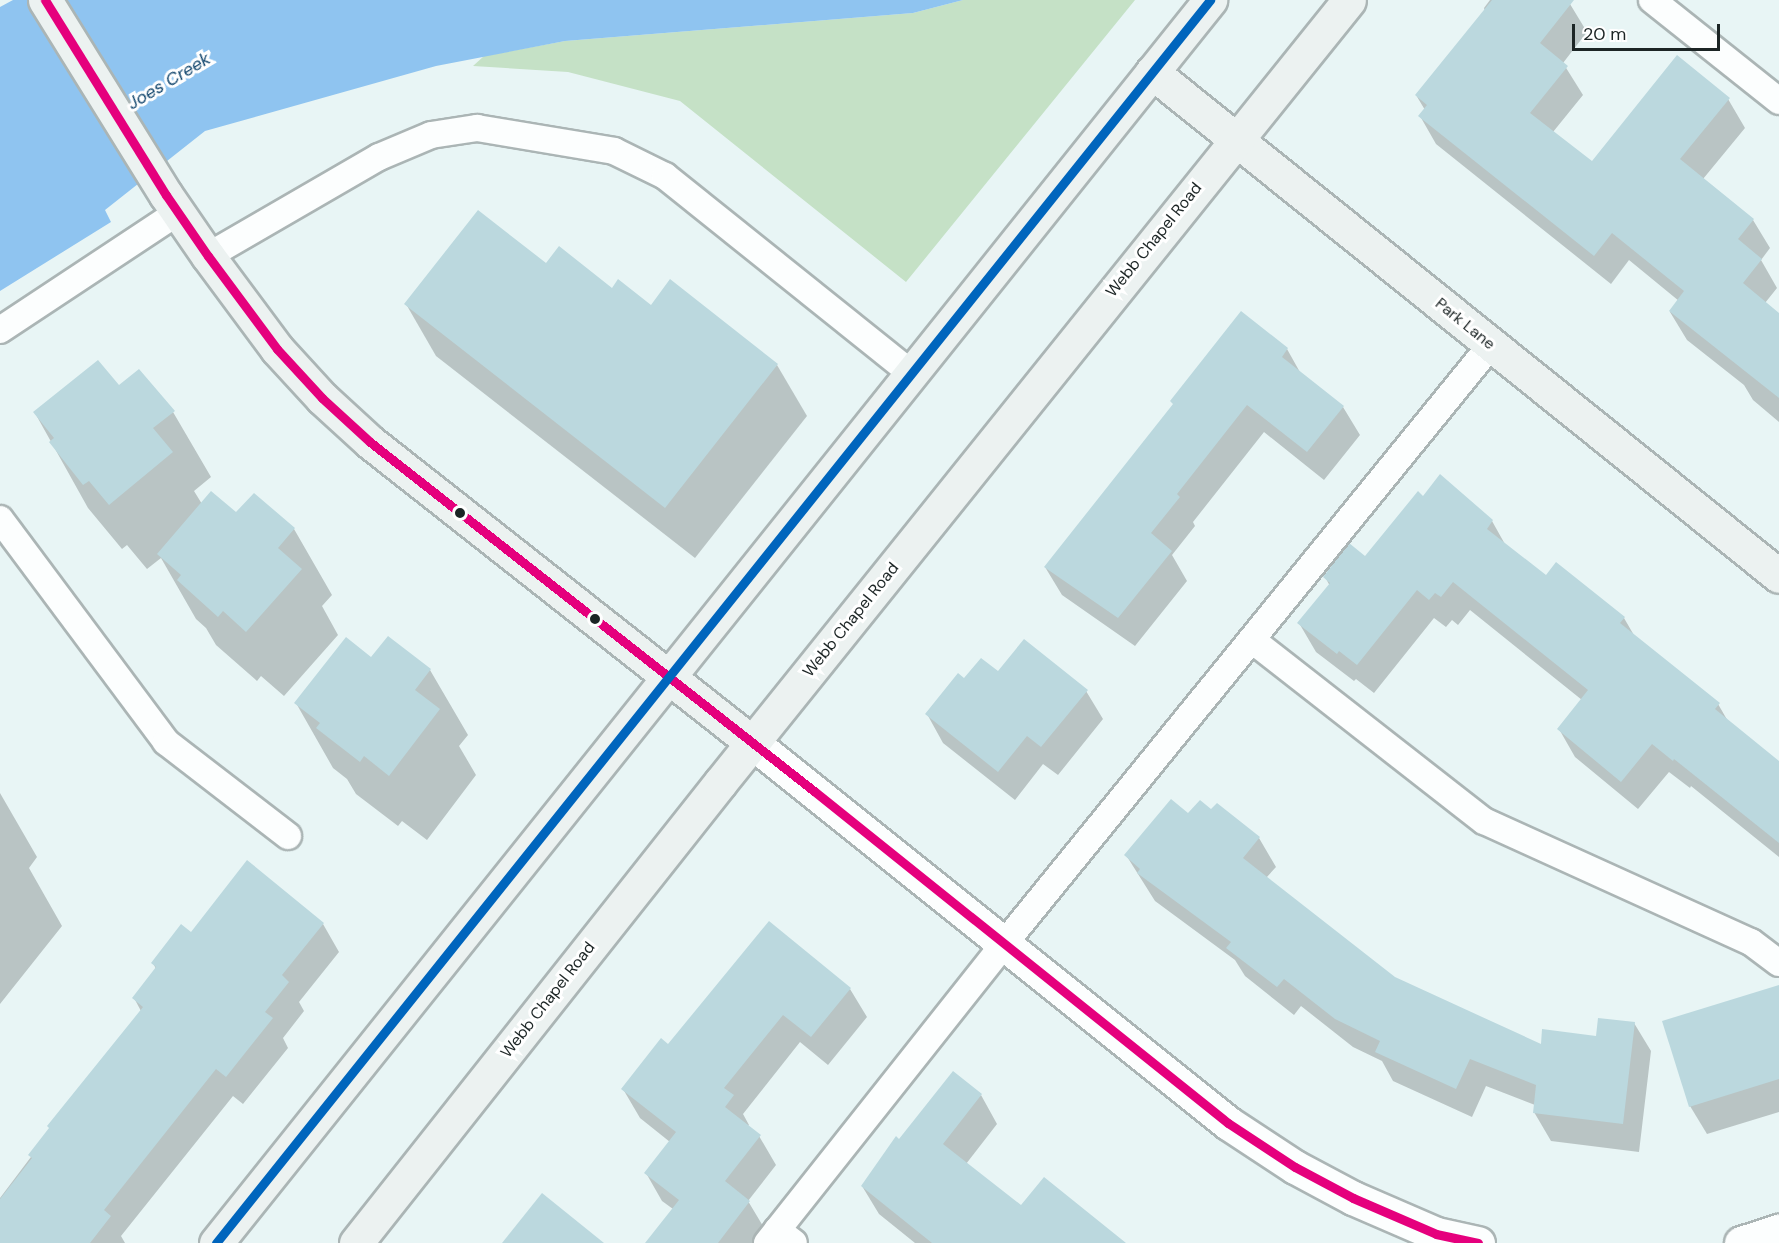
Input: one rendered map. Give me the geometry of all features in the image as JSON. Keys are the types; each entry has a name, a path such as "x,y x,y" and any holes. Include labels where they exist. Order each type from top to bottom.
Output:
{"main road":[{"path":"45,0 172,204 278,349 370,442 753,743"},
{"path":"216,1243 1210,0"},
{"name":"Webb Chapel Road","path":"356,1243 1234,140 1349,0"},
{"name":"Park Lane","path":"1152,72 1779,576"}],"street":[{"path":"753,743 1228,1123 1294,1167 1435,1238 1478,1243"},
{"path":"1741,1243 1779,1231"}],"lane":[{"path":"1652,0 1779,101"},
{"path":"208,256 379,157 431,135 477,129 614,151 665,176 911,373"},
{"path":"0,330 172,204"},
{"path":"780,1239 1004,944 1491,345"},
{"path":"0,519 166,742 288,836"},
{"path":"1252,640 1484,821 1751,942 1779,963"}],"green space":[{"path":"963,0 1135,0 906,282 680,101 568,72 473,66 484,56 565,41 913,13"}],"water":[{"name":"Joes Creek","path":"13,0 963,0 913,13 565,41 436,66 205,131 105,210 111,222 0,291 0,7"}],"building":[{"path":"1492,0 1574,0 1540,43 1568,66 1530,113 1592,161 1677,55 1730,98 1680,159 1754,219 1738,239 1762,259 1743,283 1779,313 1779,398 1669,311 1684,291 1612,233 1594,256 1418,116 1427,105 1415,95"},
{"path":"478,210 546,263 559,246 612,288 618,279 651,305 670,279 778,364 665,508 404,304"},
{"path":"1241,311 1288,348 1282,357 1344,406 1307,452 1247,405 1177,494 1180,497 1151,533 1172,551 1118,618 1044,567 1173,404 1170,401"},
{"path":"98,360 119,385 139,369 175,411 153,428 173,452 109,505 89,481 83,485 49,442 54,438 33,412"},
{"path":"1440,474 1493,520 1487,529 1546,575 1556,562 1625,617 1620,623 1720,703 1715,709 1779,761 1779,843 1652,744 1621,782 1557,729 1588,690 1453,582 1441,597 1435,593 1429,600 1417,590 1357,665 1339,651 1337,654 1297,623 1330,583 1323,577 1349,543 1365,556 1418,491 1423,496"},
{"path":"211,491 236,512 254,493 295,528 278,548 302,569 246,632 223,611 218,617 177,580 181,575 157,554"},
{"path":"388,636 431,669 415,690 440,709 389,776 364,756 360,762 316,728 320,723 294,703 346,637 371,657"},
{"path":"1024,639 1088,690 1041,747 1027,736 998,772 925,714 958,673 964,678 981,658 998,671"},
{"path":"1171,799 1188,813 1200,800 1211,809 1217,803 1260,837 1243,858 1395,977 1541,1044 1542,1029 1596,1036 1598,1018 1635,1022 1623,1124 1533,1113 1536,1085 1470,1059 1456,1089 1375,1052 1380,1041 1335,1019 1284,979 1277,987 1226,948 1231,942 1137,873 1140,869 1124,855"},
{"path":"247,860 324,923 282,975 289,982 265,1012 273,1018 226,1077 216,1069 104,1210 111,1216 90,1243 0,1243 0,1199 32,1158 28,1155 49,1128 47,1126 143,1007 132,998 156,967 151,963 181,924 191,932"},
{"path":"769,921 851,988 811,1037 783,1015 724,1088 734,1095 725,1107 761,1135 725,1181 750,1201 718,1243 645,1243 679,1200 644,1173 676,1132 621,1089 661,1038 668,1044"},
{"path":"1779,985 1779,1079 1689,1107 1662,1021"},
{"path":"953,1071 982,1094 943,1144 1021,1205 1044,1177 1126,1243 932,1243 861,1186 896,1136 899,1139"},
{"path":"542,1193 604,1243 502,1243"}],"transit line":[{"path":"45,0 166,195 208,256 277,349 322,398 370,442 814,791 1228,1123 1295,1167 1353,1198 1436,1234 1478,1243"},
{"path":"216,1243 1210,0"}]}
